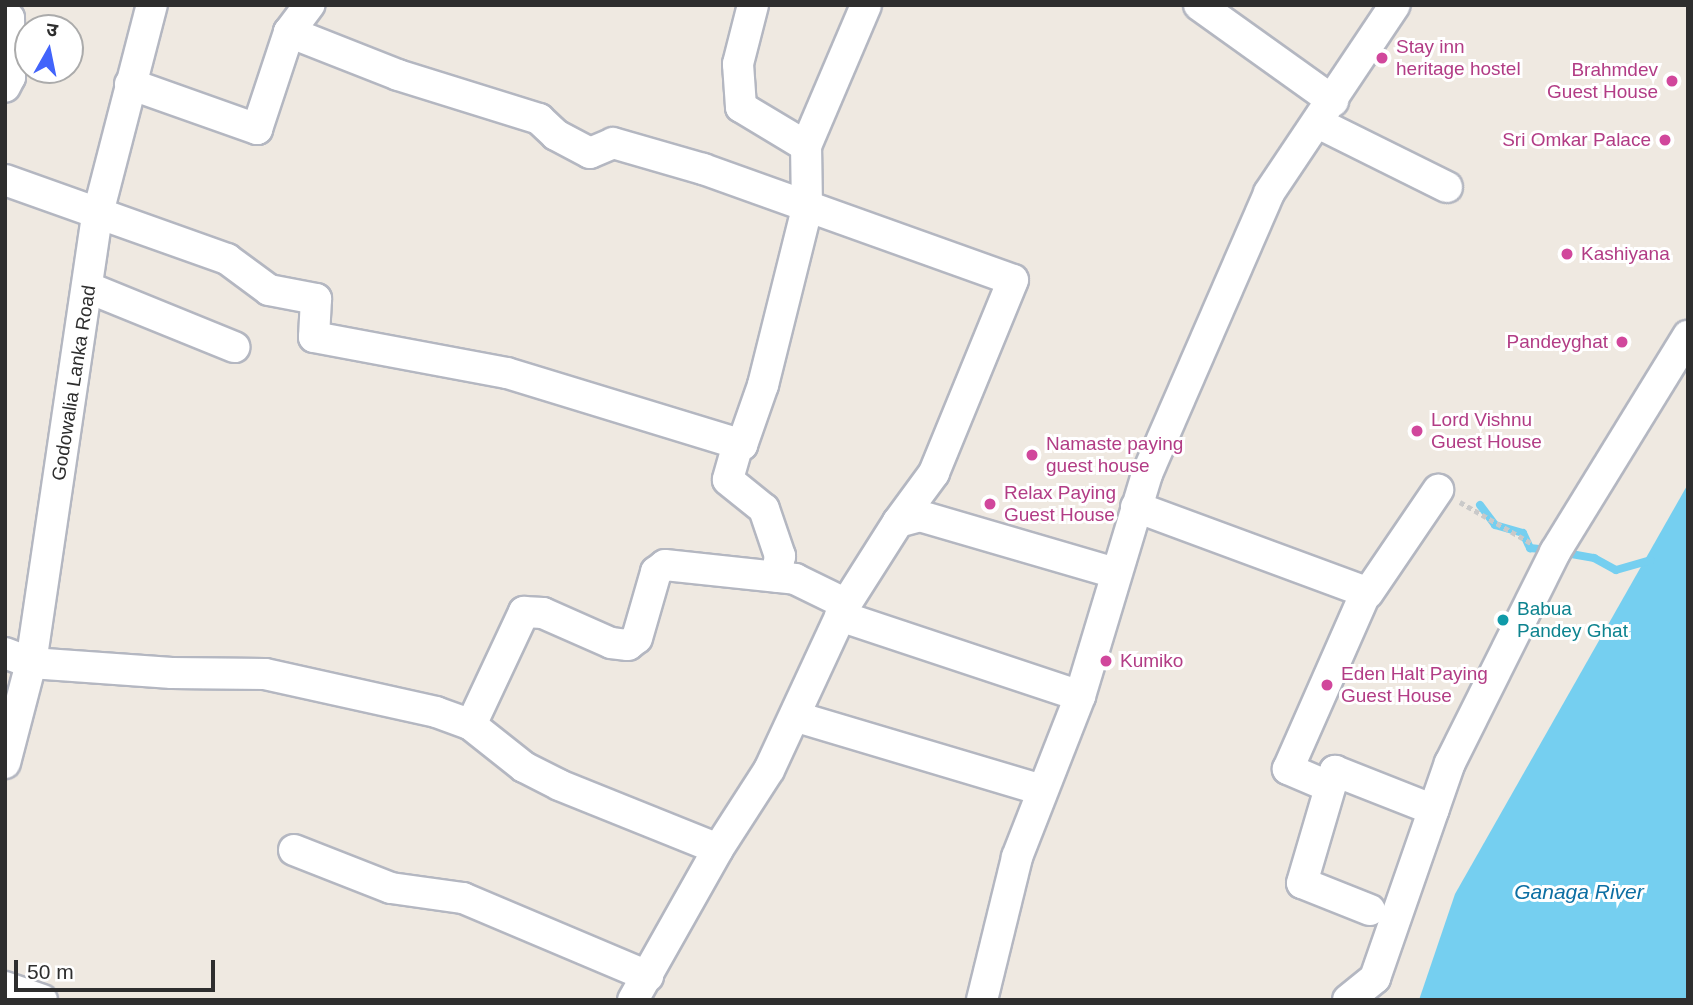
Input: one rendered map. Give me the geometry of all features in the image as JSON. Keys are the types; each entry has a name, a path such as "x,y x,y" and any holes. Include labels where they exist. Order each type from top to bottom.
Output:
{"street":[{"name":"Godowalia Lanka Road","path":"5,763 18,658 89,288 97,217 152,5"},
{"path":"130,84 257,129 289,32 309,5"},
{"path":"753,5 738,64 741,107 806,146"},
{"path":"5,180 97,217 228,259 268,290 316,299 314,337 507,373 742,445 763,385 807,208 806,146 866,5"},
{"path":"1199,5 1325,112 1447,187"},
{"path":"982,1000 1017,857 1080,696 1136,507 1269,193 1395,5"},
{"path":"5,17 9,18 10,66 5,87"},
{"path":"289,32 398,75 539,118 556,135 590,153 613,143 1013,280 934,473 898,522 843,610 797,717 718,849 640,988 463,898 391,888 294,850"},
{"path":"89,288 234,347"},
{"path":"1348,1000 1375,978 1450,763 1553,555 1688,337"},
{"path":"738,444 728,480 764,509 780,556 776,577"},
{"path":"1330,787 1288,769 1366,592 1438,490"},
{"path":"1136,507 1366,592"},
{"path":"898,522 920,516 1115,573"},
{"path":"471,725 524,612 543,613 611,643 628,645 637,638 656,572 665,565 794,579 843,610 1080,696"},
{"path":"18,658 172,673 265,674 409,706 471,725 524,766 559,785 718,849"},
{"path":"797,717 1042,790"},
{"path":"1370,910 1301,883 1335,771 1434,810"},
{"path":"5,987 42,1000"}],"path":[{"path":"1438,490 1553,555"}],"water":[{"name":"Ganaga River","path":"1688,484 1688,1000 1419,1000 1455,894"}],"waterway":[{"path":"1480,505 1495,525 1523,533 1530,548 1548,550"},
{"path":"1560,552 1594,558 1616,570 1651,560"}],"place":[{"name":"Stay inn heritage hostel","path":"1382,58"},
{"name":"Brahmdev Guest House","path":"1672,81"},
{"name":"Sri Omkar Palace","path":"1665,140"},
{"name":"Kashiyana","path":"1567,254"},
{"name":"Pandeyghat","path":"1622,342"},
{"name":"Lord Vishnu Guest House","path":"1417,431"},
{"name":"Namaste paying guest house","path":"1032,455"},
{"name":"Relax Paying Guest House","path":"990,504"},
{"name":"Babua Pandey Ghat","path":"1503,620"},
{"name":"Kumiko","path":"1106,661"},
{"name":"Eden Halt Paying Guest House","path":"1327,685"}]}
